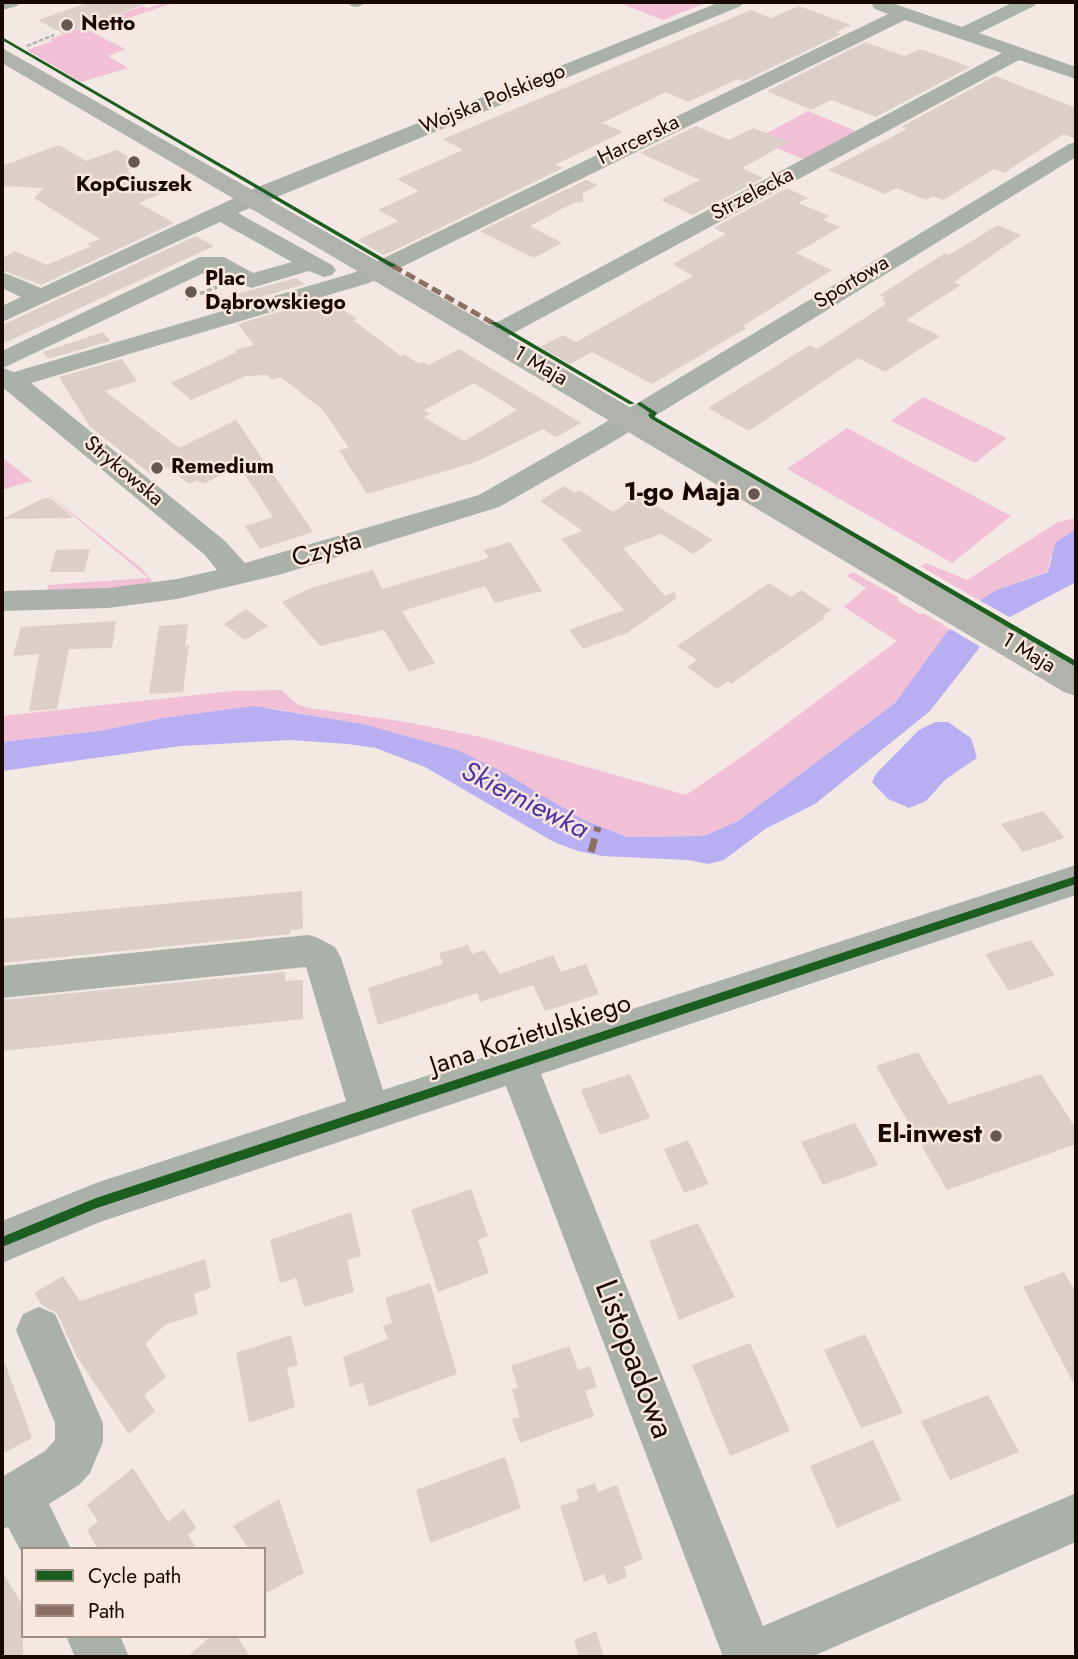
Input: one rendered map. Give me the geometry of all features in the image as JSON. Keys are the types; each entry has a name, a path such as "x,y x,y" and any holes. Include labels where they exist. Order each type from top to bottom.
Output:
{"main road":[{"name":"1 Maja","path":"2,54 375,270 1076,683"}],"street":[{"path":"2,5 11,2"},
{"name":"Wojska Polskiego","path":"252,198 735,2"},
{"path":"873,2 1076,73"},
{"path":"963,34 1028,2"},
{"name":"Harcerska","path":"375,270 904,13"},
{"name":"Strzelecka","path":"488,337 1017,53"},
{"name":"Sportowa","path":"629,419 1076,148"},
{"path":"2,315 223,214 252,198"},
{"path":"223,214 345,283"},
{"path":"5,373 208,262 216,262 251,281 312,263"},
{"path":"5,373 345,283 375,270"},
{"path":"2,279 41,297"},
{"name":"Strykowska","path":"5,373 215,548 239,576"},
{"name":"Czysta","path":"2,601 139,594 239,576 479,505 515,488 629,419"},
{"name":"Jana Kozietulskiego","path":"2,1242 96,1203 1076,880"},
{"path":"2,982 308,951 316,953 322,958 370,1112"},
{"name":"Listopadowa","path":"517,1063 750,1657"},
{"path":"39,1330 79,1423 79,1442 74,1456 62,1468 10,1500 45,1547"},
{"path":"750,1657 1076,1517"},
{"path":"93,1638 103,1657"}],"path":[{"path":"32,45 54,35"}],"shaded area":[{"path":"165,2 176,2 108,25 104,23 86,29 125,49 108,56 128,68 81,82 27,50 52,41 50,39 143,6 148,8"},
{"path":"617,2 708,2 663,20"},
{"path":"808,111 858,132 805,160 756,139"},
{"path":"923,397 1007,438 975,463 891,421"},
{"path":"847,428 1011,516 952,563 787,469"},
{"path":"2,457 32,481 2,490"},
{"path":"32,481 142,569 153,582 133,587 47,591 48,585 148,578"},
{"path":"1076,518 1076,531 1050,559 1048,571 996,590 980,601 920,566 926,563 967,580 1058,522"},
{"path":"853,572 899,598 897,600 920,614 925,614 950,629 895,703 738,821 704,836 627,837 582,819 457,750 363,724 270,708 163,718 99,731 2,742 2,716 233,691 281,690 297,704 309,708 406,722 481,737 686,795 760,744 897,641 844,607 866,588 847,576"}],"water":[{"name":"Skierniewka","path":"1076,531 1076,582 1010,617 980,647 930,711 815,804 765,829 724,860 708,864 688,860 602,856 578,851 554,842 425,767 376,748 348,744 290,740 181,746 2,771 2,742 99,731 163,718 254,706 363,724 457,750 501,771 582,819 627,837 704,836 738,821 895,703 947,632 982,599 996,590 1048,572 1056,542"},
{"path":"935,722 948,722 971,738 977,758 946,779 926,801 909,808 888,799 872,782 876,774 919,730"}],"pier":[{"path":"977,599 1013,619 984,649 947,627"}],"building":[{"name":"Netto","path":"90,2 145,4 64,34 38,20"},
{"path":"799,6 851,25 836,32 841,34 744,81 738,79 688,102 666,92 602,123 623,132 555,165 563,168 393,251 383,255 358,240 398,221 378,210 419,191 397,179 463,150 443,139 751,10 771,18"},
{"path":"865,42 904,56 921,49 970,67 876,117 831,100 811,110 767,91"},
{"path":"995,76 1076,108 1076,139 1064,134 1004,173 994,169 943,200 933,196 926,200 896,188 885,194 828,170 907,129 901,127"},
{"path":"696,126 729,140 753,128 789,142 742,168 763,178 692,215 661,200 700,180 640,153"},
{"path":"59,145 86,161 117,150 142,165 126,171 162,193 139,203 174,223 41,285 2,270 2,259 15,251 47,265 91,246 87,244 100,239 34,198 44,188 2,186 2,166"},
{"path":"586,180 598,185 583,193 583,202 573,203 530,226 562,243 534,258 480,231"},
{"path":"787,188 808,198 798,203 829,216 823,220 840,227 796,253 832,270 743,326 746,328 652,384 592,352 570,364 540,347 563,335 576,342 693,276 673,264 726,234 714,228"},
{"path":"998,225 1021,235 954,282 961,285 906,320 940,336 885,372 858,358 749,431 708,408 810,345 817,349 886,304 882,299 885,297 880,295 945,253 949,255"},
{"path":"196,236 214,246 2,344 2,325"},
{"path":"296,278 305,284 225,308 219,299"},
{"path":"326,298 357,319 353,320 401,356 404,354 419,364 423,362 429,365 459,349 581,423 556,437 543,429 476,462 367,494 339,450 349,448 323,410 281,377 272,380 268,375 246,376 191,400 171,383 237,352 235,350 254,345 238,324","holes":["474,383 517,410 464,441 424,417 430,414 424,410"]},
{"path":"103,332 110,341 48,359 43,352"},
{"path":"122,359 137,381 105,391 179,448 236,420 313,532 260,549 245,526 273,517 239,466 203,484 197,480 189,484 168,467 152,475 90,427 59,377"},
{"path":"564,486 575,493 579,490 613,512 638,495 713,540 693,554 661,534 623,548 665,596 674,592 677,598 627,633 583,649 569,630 624,610 561,539 583,531 540,501"},
{"path":"44,498 50,498 74,518 2,519"},
{"path":"510,542 542,591 495,603 485,586 402,611 435,663 409,672 384,630 320,646 282,602 311,588 373,570 382,589 489,558 484,550"},
{"path":"90,549 84,572 50,572 56,550"},
{"path":"769,583 791,597 801,590 831,610 822,616 825,618 731,684 728,681 717,689 687,667 697,660 677,646"},
{"path":"246,609 268,626 245,640 224,624"},
{"path":"116,621 112,648 69,649 57,709 29,711 39,654 13,656 21,627"},
{"path":"188,624 185,647 189,645 183,692 149,694 159,626"},
{"path":"1043,811 1065,838 1023,852 1001,824"},
{"path":"302,891 303,929 290,930 290,934 2,963 2,919"},
{"path":"1031,940 1055,975 1009,991 985,954"},
{"path":"468,945 472,954 484,950 500,974 553,955 561,972 586,964 599,994 545,1011 533,985 480,1002 477,993 378,1025 368,988 443,964 439,953"},
{"path":"285,972 285,981 303,980 303,1019 2,1051 2,1000"},
{"name":"El-inwest","path":"918,1052 949,1104 1041,1074 1076,1129 1076,1144 947,1190 876,1066"},
{"path":"630,1074 650,1118 600,1135 581,1090"},
{"path":"855,1123 878,1165 823,1185 801,1142"},
{"path":"688,1140 709,1184 684,1193 664,1149"},
{"path":"471,1189 488,1236 478,1240 489,1273 438,1292 411,1210"},
{"path":"351,1212 361,1256 347,1260 354,1292 304,1307 296,1278 280,1283 270,1240"},
{"path":"698,1223 735,1297 679,1320 649,1241"},
{"path":"205,1259 211,1288 194,1294 198,1314 165,1325 145,1344 166,1377 144,1395 155,1411 129,1434 77,1357 57,1313 42,1305 34,1293 63,1276 80,1301"},
{"path":"1064,1272 1076,1293 1076,1388 1023,1287"},
{"path":"430,1283 457,1374 369,1407 363,1382 350,1387 343,1357 388,1339 383,1326 392,1323 385,1298"},
{"path":"865,1334 903,1413 861,1428 824,1350"},
{"path":"291,1335 298,1365 287,1368 295,1407 249,1423 236,1353"},
{"path":"750,1343 790,1431 730,1456 692,1365"},
{"path":"569,1346 578,1370 590,1366 597,1387 585,1391 594,1416 520,1443 512,1419 520,1417 512,1389 518,1388 511,1366"},
{"path":"2,1363 5,1363 32,1438 2,1454"},
{"path":"988,1395 1019,1452 950,1480 921,1421"},
{"path":"873,1440 901,1500 837,1528 810,1466"},
{"path":"505,1457 521,1508 430,1543 416,1490"},
{"path":"133,1468 168,1522 184,1509 196,1528 188,1535 196,1547 97,1547 87,1530 98,1521 87,1505"},
{"path":"595,1483 598,1492 617,1485 643,1559 624,1567 627,1577 608,1585 604,1574 584,1582 560,1506 579,1500 576,1490"},
{"path":"279,1499 304,1573 266,1593 266,1547 248,1547 233,1526"},
{"path":"2,1571 21,1603 23,1657 2,1657"},
{"path":"596,1631 604,1657 579,1657 574,1640"},
{"path":"209,1638 238,1638 250,1657 187,1657"}],"marked path":[{"path":"388,263 498,326"},
{"path":"591,852 598,827"}],"cycle path":[{"path":"2,38 393,266"},
{"path":"494,323 631,403"},
{"path":"640,404 654,413 651,415 653,418 1076,664"},
{"path":"2,1242 96,1203 1076,880"}],"place":[{"name":"Netto","path":"67,25"},
{"name":"KopCiuszek","path":"134,162"},
{"name":"Plac Dąbrowskiego","path":"191,292"},
{"name":"Remedium","path":"157,468"},
{"name":"1-go Maja","path":"754,494"},
{"name":"El-inwest","path":"996,1136"}]}
